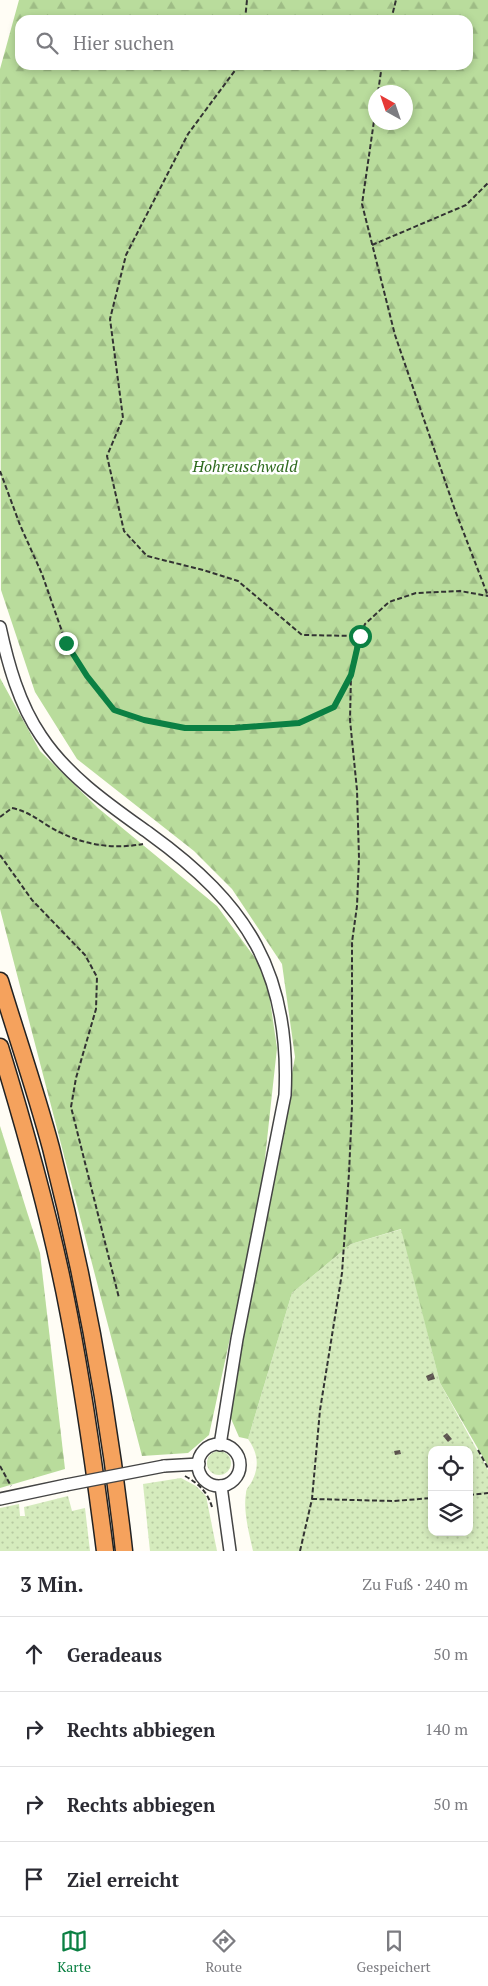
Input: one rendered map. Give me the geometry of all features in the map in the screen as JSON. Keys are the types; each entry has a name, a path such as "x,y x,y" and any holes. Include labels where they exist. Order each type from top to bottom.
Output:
{"highway":[{"path":"0,981 50,1147 85,1293 109,1431 124,1551"},
{"path":"0,1047 32,1160 69,1313 90,1436 104,1551"}],"street":[{"path":"0,626 13,677 41,736 61,761 82,782 203,874 223,895 255,942 274,988 287,1056 285,1095 236,1339 220,1445"},
{"path":"220,1445 234,1450 239,1458 240,1467 238,1475 232,1482 221,1486 206,1481 201,1475 199,1464 203,1453 210,1447 220,1445"},
{"path":"0,1499 66,1484 164,1466 199,1464"},
{"path":"221,1486 230,1551"}],"path":[{"path":"246,15 247,0"},
{"path":"392,15 396,0"},
{"path":"235,70 188,134 126,255 110,319 123,418 107,456 124,532 147,556 238,581 302,635 360,636"},
{"path":"379,85 381,70"},
{"path":"373,130 362,204 372,246 395,335 452,501 488,596"},
{"path":"372,246 466,205 488,183"},
{"path":"0,471 42,574 66,643 87,676 114,710 144,720 185,728 299,723 334,707 351,675"},
{"path":"300,1551 312,1499 320,1410 342,1273 351,1126 352,942 357,906 359,858 358,790 350,720 351,675 360,636 365,624 389,602 416,593 460,591 488,596"},
{"path":"0,817 12,808 22,810 78,840 98,845 126,847 160,841"},
{"path":"0,856 32,900 85,955 96,977 96,1009 76,1078 71,1107 119,1298"},
{"path":"478,1450 488,1468"},
{"path":"0,1466 9,1481 13,1495"},
{"path":"182,1475 198,1484 208,1495 213,1514"},
{"path":"473,1495 488,1493"},
{"path":"312,1499 394,1501 428,1498"}],"green space":[{"name":"Hohreuschwald","path":"19,0 488,0 488,1466 440,1383 401,1229 351,1244 292,1293 248,1439 239,1437 229,1414 295,1057 282,964 232,889 194,851 77,759 35,692 1,590 0,69"},
{"path":"0,678 40,751 98,808 217,906 266,973 277,1048 261,1195 209,1435 188,1453 142,1456 0,909"},
{"path":"0,1126 40,1253 65,1469 0,1488"},
{"path":"402,1229 440,1383 488,1470 488,1551 253,1551 245,1500 246,1490 256,1471 257,1460 248,1439 292,1293 351,1244"},
{"path":"219,1451 224,1452 230,1458 230,1468 224,1474 219,1475 214,1474 208,1468 207,1463 208,1458 214,1452"},
{"path":"181,1478 196,1486 206,1496 217,1551 150,1551 143,1484"},
{"path":"68,1496 72,1511 85,1508 90,1551 0,1551 0,1508 19,1504 20,1516 25,1516 24,1507"}],"building":[{"path":"433,1373 435,1379 428,1381 426,1376"},
{"path":"447,1433 452,1439 448,1442 443,1436"},
{"path":"400,1450 401,1454 395,1455 394,1451"}],"route":[{"path":"66,643 87,676 114,710 144,720 185,728 234,728 299,723 334,707 351,675 356,645 360,636"}]}
